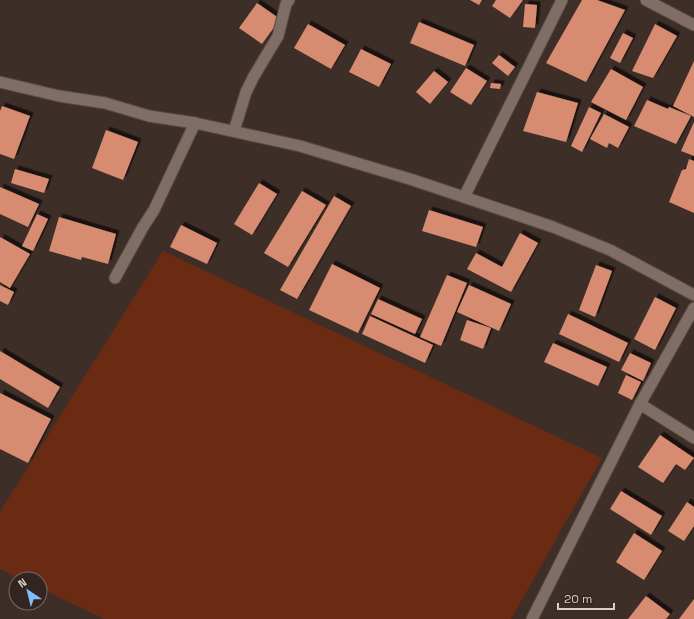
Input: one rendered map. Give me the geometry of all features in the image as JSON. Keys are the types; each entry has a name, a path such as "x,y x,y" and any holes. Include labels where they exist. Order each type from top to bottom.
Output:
{"street":[{"path":"464,197 562,0"},
{"path":"646,0 694,25"},
{"path":"234,131 246,92 278,36 284,1"},
{"path":"0,82 59,96 105,103 149,116 195,123 300,146 464,197 553,227 610,250 694,295"},
{"path":"115,278 142,227 154,210 195,123"},
{"path":"532,619 640,404 694,308"},
{"path":"640,404 694,438"}],"shaded area":[{"path":"163,251 602,458 511,619 104,619 48,592 48,571 8,571 8,573 0,569 0,512"}],"building":[{"path":"470,0 482,0 479,5"},
{"path":"496,0 523,0 510,18 492,6"},
{"path":"582,0 597,0 625,10 586,82 546,63"},
{"path":"257,3 280,19 262,44 239,28"},
{"path":"525,4 537,5 535,28 523,27"},
{"path":"419,22 474,45 465,66 410,43"},
{"path":"308,24 345,45 331,69 294,48"},
{"path":"655,24 677,36 653,78 632,71"},
{"path":"623,33 633,38 620,63 610,58"},
{"path":"361,49 391,64 379,87 349,72"},
{"path":"499,55 515,67 508,76 492,63"},
{"path":"694,61 694,117 673,106"},
{"path":"466,68 487,81 471,105 450,92"},
{"path":"611,69 643,87 626,120 591,102"},
{"path":"434,71 448,82 430,104 416,92"},
{"path":"491,83 501,84 500,89 490,88"},
{"path":"537,92 578,103 566,142 523,131"},
{"path":"647,100 668,109 669,107 691,116 676,144 634,126"},
{"path":"2,106 30,116 14,159 0,154 0,111"},
{"path":"589,107 601,113 582,152 571,146"},
{"path":"604,114 629,127 618,148 609,143 607,148 590,139"},
{"path":"694,122 694,156 681,151"},
{"path":"106,130 138,142 123,180 92,168"},
{"path":"689,159 694,161 694,213 669,202 682,170 686,169"},
{"path":"15,169 49,179 44,193 11,183"},
{"path":"259,183 277,194 252,235 234,224"},
{"path":"0,187 39,204 28,227 0,214"},
{"path":"302,191 326,205 288,267 264,253"},
{"path":"334,196 351,206 297,299 280,290"},
{"path":"429,210 483,227 476,247 422,231"},
{"path":"37,214 48,219 33,251 22,246"},
{"path":"59,217 116,234 108,264 82,257 81,260 49,251"},
{"path":"181,225 217,243 207,264 170,247"},
{"path":"520,233 538,243 511,292 467,269 476,253 502,267"},
{"path":"0,237 30,254 10,288 0,282"},
{"path":"332,264 380,288 358,333 309,310"},
{"path":"596,265 612,271 595,317 579,310"},
{"path":"447,275 467,283 441,346 420,337"},
{"path":"0,285 14,292 8,305 0,301"},
{"path":"469,285 511,304 499,331 457,312"},
{"path":"655,297 676,308 655,350 634,339"},
{"path":"378,299 422,319 415,334 371,314"},
{"path":"568,314 628,343 619,362 559,334"},
{"path":"370,316 433,345 425,363 362,334"},
{"path":"467,320 491,328 483,349 460,340"},
{"path":"553,343 607,367 598,386 544,362"},
{"path":"0,351 60,387 48,408 0,379"},
{"path":"630,353 651,363 643,381 621,370"},
{"path":"626,375 641,382 632,400 618,393"},
{"path":"0,393 51,419 28,463 0,449"},
{"path":"660,435 694,458 685,470 676,464 663,483 638,467"},
{"path":"621,491 662,516 651,535 610,509"},
{"path":"687,502 694,507 694,526 684,541 668,531"},
{"path":"634,533 662,551 644,580 616,562"},
{"path":"646,596 670,614 666,619 628,619"},
{"path":"694,599 694,619 679,619"}]}
